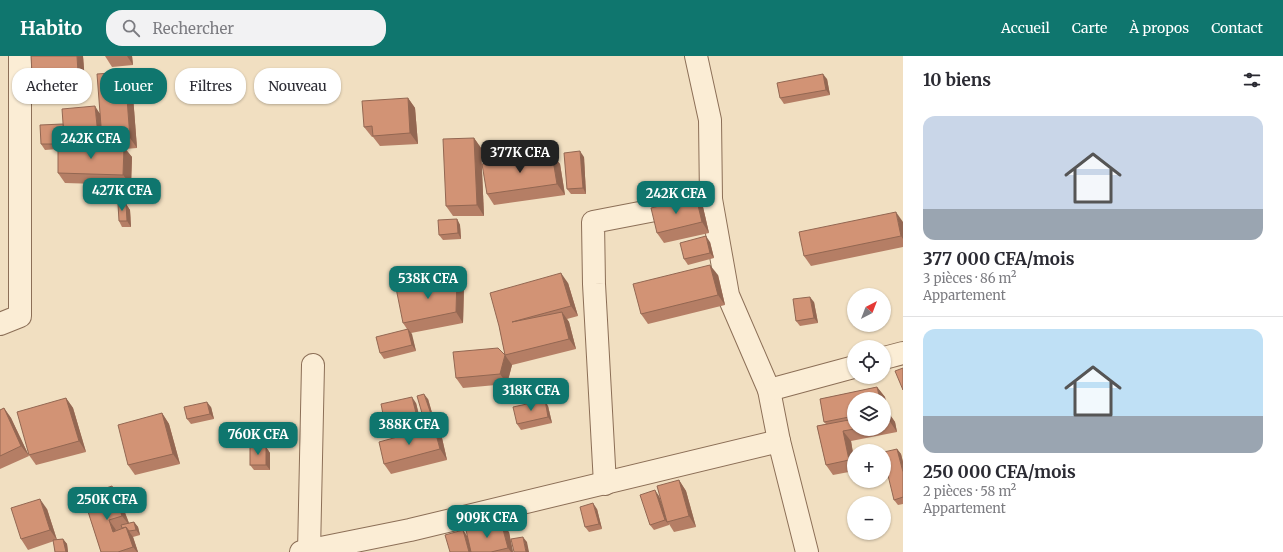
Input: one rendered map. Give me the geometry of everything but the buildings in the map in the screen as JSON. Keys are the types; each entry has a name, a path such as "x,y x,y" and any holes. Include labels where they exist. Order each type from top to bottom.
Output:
{"street":[{"path":"0,324 20,316 20,56"},
{"path":"696,56 710,120 711,199 728,295 769,390 779,441 807,552"},
{"path":"606,484 594,284 593,222 711,199"},
{"path":"891,356 903,353"},
{"path":"313,365 306,551 410,530 606,484 779,441"},
{"path":"769,390 847,369"}]}
